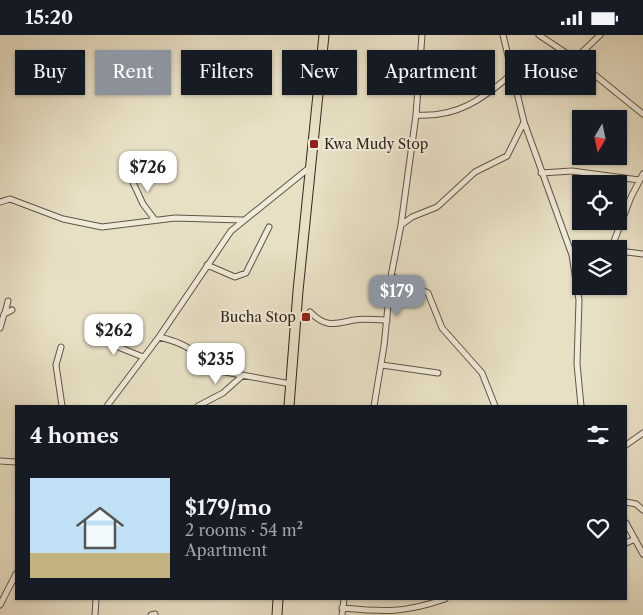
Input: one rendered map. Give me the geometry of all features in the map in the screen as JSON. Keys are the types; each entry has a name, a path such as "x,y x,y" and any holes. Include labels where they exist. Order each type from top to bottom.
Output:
{"highway":[{"path":"289,405 309,168 324,35"},
{"path":"277,615 278,600"}],"street":[{"path":"374,405 382,365 391,275 401,225 416,115 422,35"},
{"path":"503,35 507,50"},
{"path":"539,35 562,50"},
{"path":"585,50 600,35"},
{"path":"596,75 643,114"},
{"path":"416,115 436,116 477,101 505,79"},
{"path":"517,95 541,173 572,255"},
{"path":"401,225 412,217 437,207 480,168 507,156 524,122"},
{"path":"108,405 159,337 231,231 242,219 309,168"},
{"path":"541,173 572,171 639,180"},
{"path":"129,174 139,197 155,220"},
{"path":"612,240 643,174"},
{"path":"0,201 10,199 63,219 94,226 155,220 242,219"},
{"path":"207,265 235,277 246,273 269,227"},
{"path":"627,252 643,254"},
{"path":"391,275 428,293 442,328 482,373 495,405"},
{"path":"578,295 577,364 582,405"},
{"path":"0,329 8,301"},
{"path":"6,313 12,310"},
{"path":"310,312 318,321 329,324 339,325 356,320 387,320"},
{"path":"91,336 143,357"},
{"path":"159,337 175,341 195,352 208,367 242,376 291,384"},
{"path":"61,347 56,365 62,405"},
{"path":"382,365 438,373"},
{"path":"200,405 223,393 242,376"},
{"path":"627,444 643,433"},
{"path":"0,461 15,462"},
{"path":"627,502 636,504 643,510"},
{"path":"627,525 643,555"},
{"path":"627,543 635,539"},
{"path":"0,605 15,576"},
{"path":"95,615 96,600"},
{"path":"342,615 344,600"},
{"path":"342,608 384,612 407,611 443,600"},
{"path":"407,611 413,615"}],"place":[{"name":"Kwa Mudy Stop","path":"314,144"},
{"name":"Bucha Stop","path":"306,317"}]}
